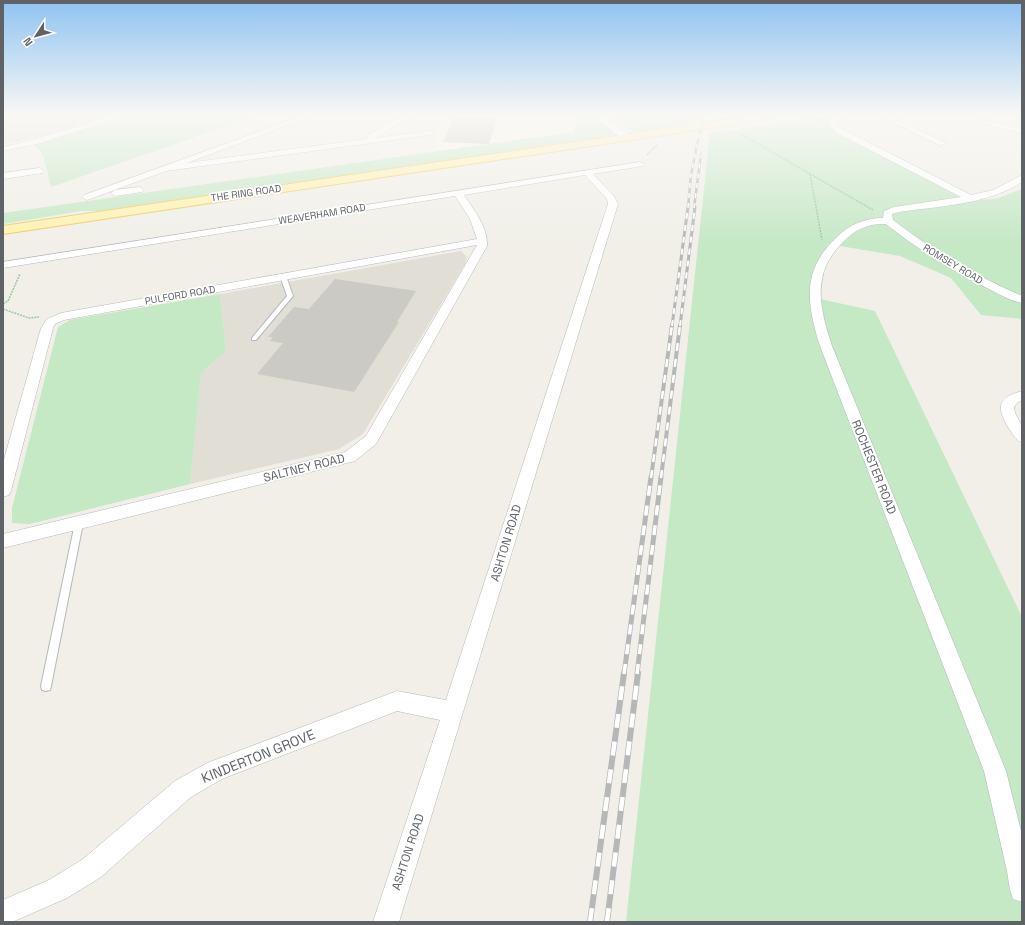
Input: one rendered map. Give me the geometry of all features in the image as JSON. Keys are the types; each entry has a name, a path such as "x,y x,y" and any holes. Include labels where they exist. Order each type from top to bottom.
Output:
{"main road":[{"name":"THE RING ROAD","path":"3,230 476,159"}],"street":[{"path":"139,190 87,197 189,159"},
{"path":"162,169 235,159"},
{"path":"894,159 969,198"},
{"path":"637,162 648,170"},
{"name":"WEAVERHAM ROAD","path":"3,265 458,193 587,172 637,162"},
{"path":"3,176 40,171"},
{"name":"ASHTON ROAD","path":"386,922 613,204 611,198 587,172"},
{"path":"882,220 887,213 897,209 969,198 994,192 1008,187 1022,178"},
{"path":"458,193 482,232 483,241"},
{"name":"ROCHESTER ROAD","path":"882,220 861,224 847,233 825,255 820,265 814,296 817,319 826,346 995,771 1020,871 1022,890"},
{"name":"ROMSEY ROAD","path":"882,220 951,265 980,281 1022,300"},
{"name":"PULFORD ROAD","path":"51,322 61,317 483,241"},
{"name":"SALTNEY ROAD","path":"3,541 350,457 372,440 483,241"},
{"path":"3,491 47,328 51,322"},
{"path":"1022,396 1011,399 1007,405 1007,412 1022,437"},
{"name":"KINDERTON GROVE","path":"3,913 58,889 92,868 183,789 215,771 397,701 453,712"}],"lane":[{"path":"254,339 290,296 283,276"},
{"path":"46,686 79,523"}],"path":[{"path":"637,162 640,159"},
{"path":"786,159 873,210 882,220"},
{"path":"810,173 825,255"},
{"path":"3,304 8,301 25,261"},
{"path":"3,309 29,318 42,316 51,322"}],"shaded area":[{"path":"461,251 467,257 465,264 363,434 339,449 190,484 201,373 226,351 220,294"}],"green space":[{"path":"44,159 131,159 51,187"},
{"path":"382,159 463,159 104,211 81,211 3,224 3,213"},
{"path":"707,159 896,159 975,201 998,198 1022,189 1022,319 981,315 951,278 900,256 828,244 820,299 875,311 1022,617 1022,922 626,922"},
{"path":"220,294 226,351 201,373 190,484 30,524 12,523 12,508 58,327 70,320"}],"building":[{"path":"335,279 416,291 397,322 399,322 354,392 257,374 283,343 270,341 273,337 268,337 294,307 309,309"}],"railway":[{"path":"688,208 694,159"},
{"path":"694,208 700,159"},
{"path":"672,326 688,207"},
{"path":"680,326 695,207"},
{"path":"651,478 672,325"},
{"path":"661,478 680,325"},
{"path":"624,674 651,477"},
{"path":"637,674 661,477"},
{"path":"590,922 624,673"},
{"path":"607,922 638,673"}]}
